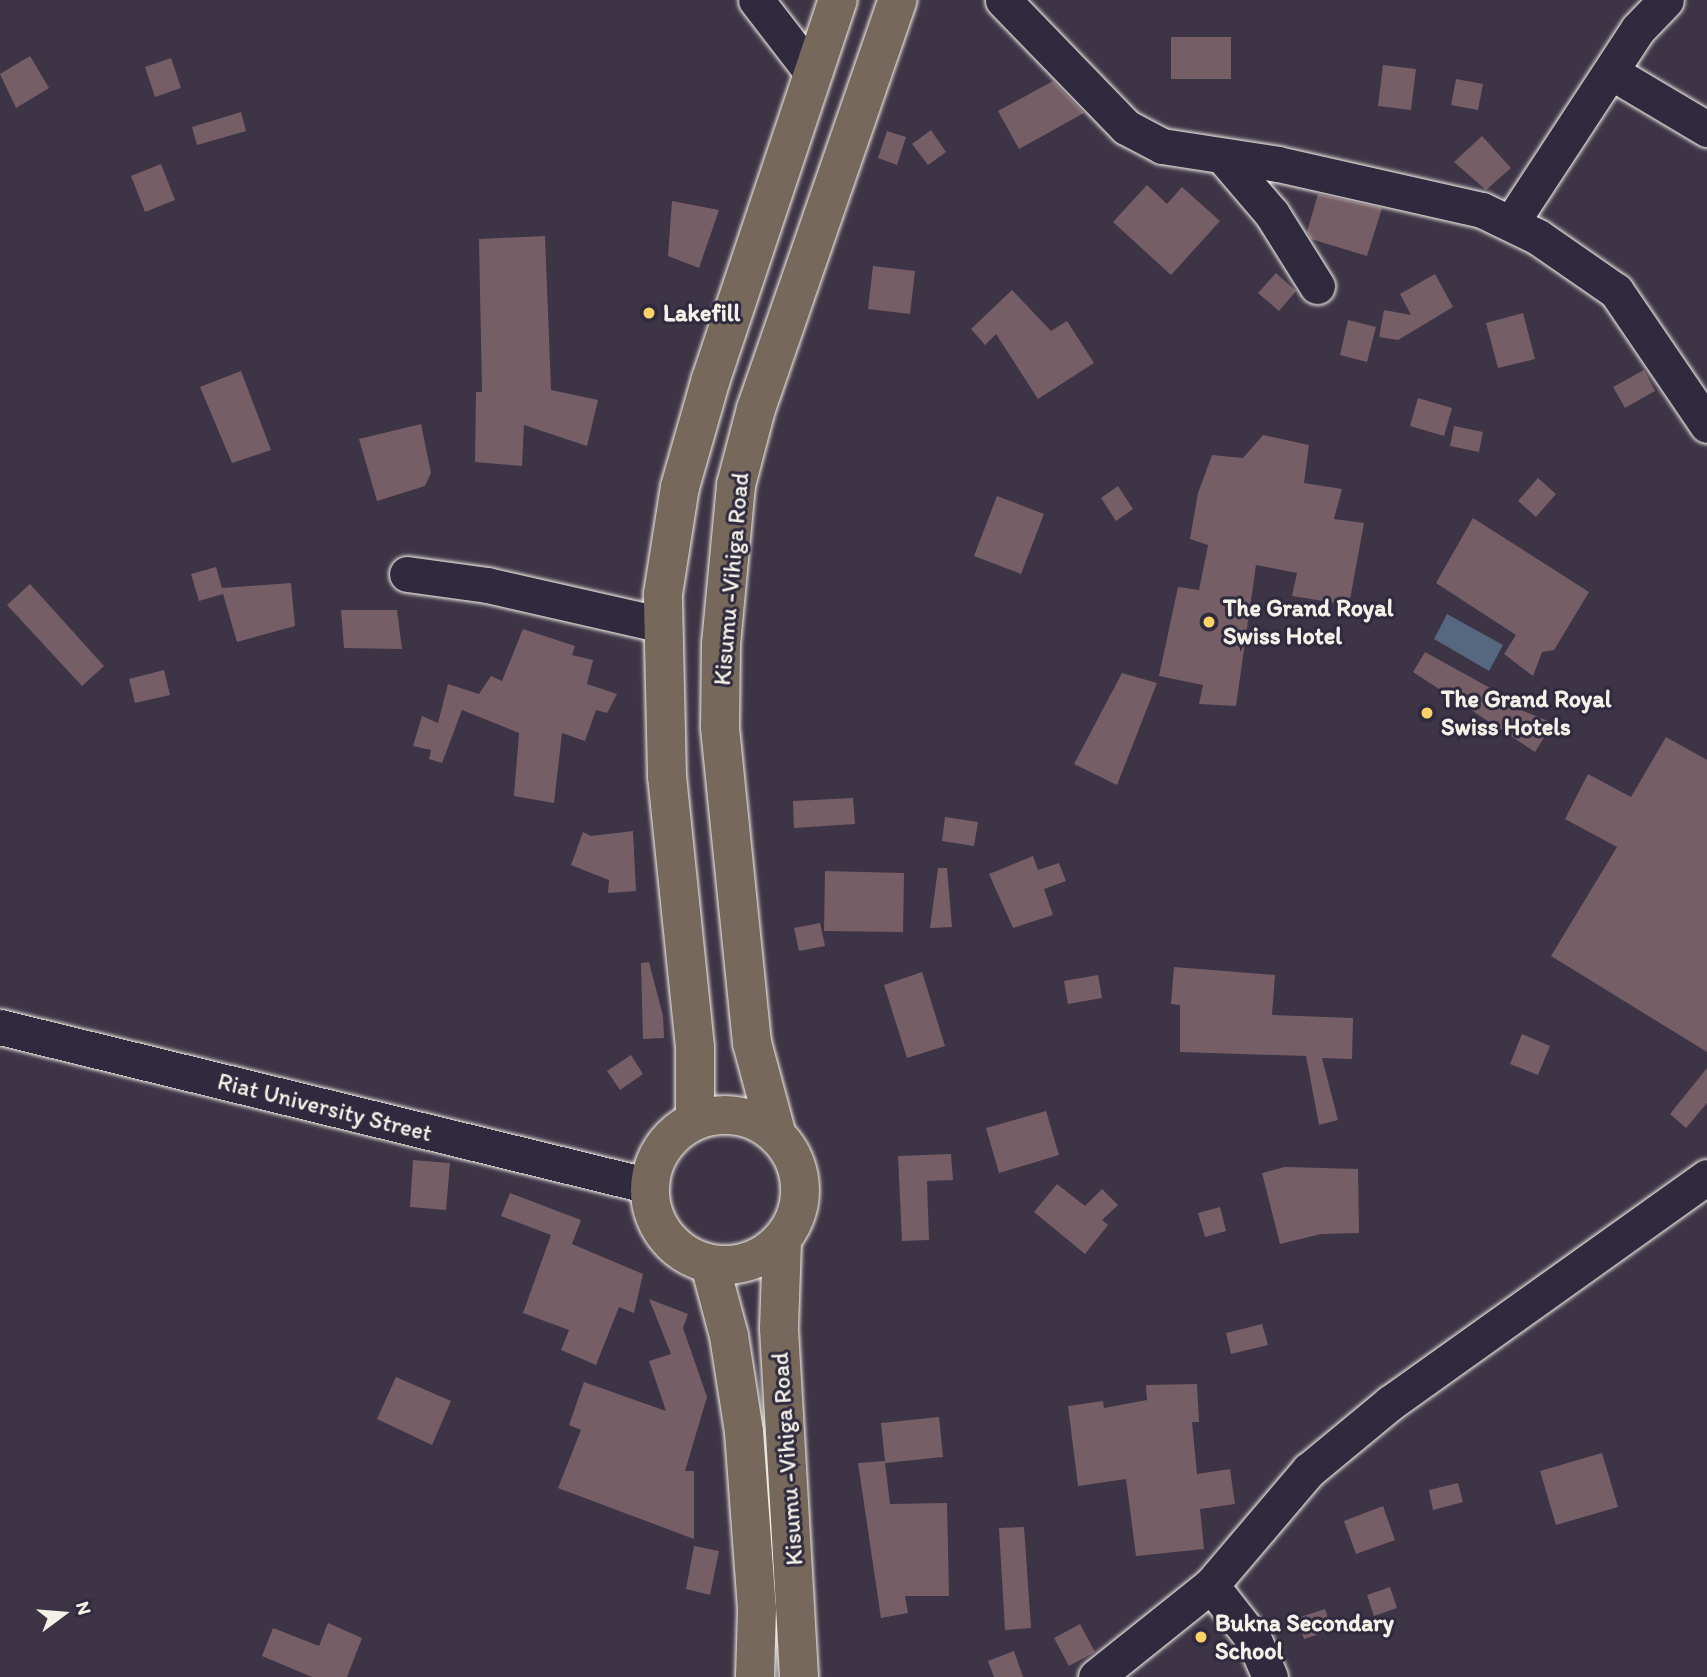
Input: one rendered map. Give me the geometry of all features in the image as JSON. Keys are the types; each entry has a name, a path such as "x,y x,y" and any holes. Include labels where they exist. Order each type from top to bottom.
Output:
{"highway":[{"path":"695,1121 695,1047 667,776 663,625 680,487 838,0"},
{"name":"Kisumu -Vihiga Road","path":"777,1136 752,1043 720,727 721,644 736,485 755,409 898,0"},
{"path":"741,1116 777,1136 797,1167 801,1193 796,1219 782,1242 761,1258 736,1266 710,1265 668,1240 655,1220 650,1186 660,1151 695,1121 741,1116"},
{"name":"Kisumu -Vihiga Road","path":"782,1242 779,1329 799,1677"},
{"name":"Kisumu -Vihiga Road","path":"710,1265 729,1336 744,1432 757,1609 755,1677"}],"street":[{"path":"756,0 813,74"},
{"path":"1003,0 1126,127 1163,146 1225,159 1278,164 1482,210 1511,223 1616,291 1707,425"},
{"path":"1511,223 1638,29 1666,0"},
{"path":"1611,72 1707,129"},
{"path":"1225,159 1272,214 1317,286"},
{"path":"407,574 487,585 663,625"},
{"name":"Riat University Street","path":"0,1027 650,1186"},
{"path":"1096,1677 1211,1585 1309,1469 1380,1411 1701,1191"},
{"path":"1211,1585 1254,1640 1270,1677"}],"water":[{"path":"1447,614 1503,645 1489,671 1434,639"}],"building":[{"path":"1171,37 1231,37 1231,79 1171,79"},
{"path":"30,56 49,88 16,108 0,74"},
{"path":"171,58 181,88 155,97 145,67"},
{"path":"1383,65 1416,69 1411,110 1378,106"},
{"path":"1456,79 1483,84 1478,110 1451,105"},
{"path":"1053,81 1084,113 1019,149 998,111"},
{"path":"241,112 246,131 197,145 192,127"},
{"path":"931,130 946,152 928,165 912,144"},
{"path":"887,131 906,137 897,165 878,158"},
{"path":"1482,136 1511,168 1486,190 1454,162"},
{"path":"161,164 175,200 145,212 131,176"},
{"path":"1147,185 1167,204 1182,187 1220,221 1171,275 1113,222"},
{"path":"1318,194 1382,208 1367,256 1311,239 1307,232"},
{"path":"672,201 719,210 699,268 668,256"},
{"path":"545,236 551,390 598,400 587,446 524,425 522,466 475,462 476,392 482,392 479,239"},
{"path":"873,266 915,271 910,314 868,309"},
{"path":"1276,273 1296,291 1279,311 1258,293"},
{"path":"1435,274 1453,307 1398,340 1379,337 1384,310 1411,315 1400,294"},
{"path":"1012,290 1051,331 1067,321 1094,363 1038,399 996,334 985,345 971,329"},
{"path":"1523,313 1535,359 1498,368 1486,323"},
{"path":"1348,320 1376,327 1367,362 1340,355"},
{"path":"1644,370 1655,391 1625,408 1613,387"},
{"path":"241,371 271,450 232,463 200,387"},
{"path":"1418,398 1452,408 1444,436 1410,426"},
{"path":"421,424 431,473 425,486 377,501 359,439"},
{"path":"1454,426 1483,432 1479,452 1450,446"},
{"path":"1263,435 1309,445 1304,483 1342,489 1334,519 1364,523 1349,605 1292,596 1297,573 1256,565 1236,706 1199,704 1203,685 1159,676 1178,587 1199,590 1208,545 1190,539 1198,493 1212,455 1243,458"},
{"path":"1538,478 1556,494 1536,517 1518,501"},
{"path":"1118,486 1133,509 1116,521 1101,498"},
{"path":"997,496 1044,514 1021,574 974,556"},
{"path":"1473,518 1589,592 1554,650 1542,652 1533,676 1504,654 1516,635 1436,583"},
{"path":"216,567 222,588 291,583 295,626 237,642 223,594 199,601 191,574"},
{"path":"30,584 104,666 82,686 7,605"},
{"path":"341,610 397,610 402,649 344,648"},
{"path":"523,629 575,646 572,655 593,660 587,684 617,694 607,713 596,710 585,741 562,733 554,803 514,796 519,733 462,710 442,763 429,759 431,750 413,746 422,716 438,723 448,684 479,694 491,676 502,681"},
{"path":"1425,652 1519,704 1516,708 1553,723 1535,752 1413,672"},
{"path":"164,670 170,695 135,703 129,679"},
{"path":"1122,673 1157,683 1117,785 1074,764"},
{"path":"1666,737 1707,760 1707,1052 1551,956 1617,847 1565,819 1588,774 1631,797"},
{"path":"853,798 855,824 794,828 793,801"},
{"path":"945,817 978,822 974,846 942,841"},
{"path":"633,831 636,891 608,893 609,880 571,865 583,832 591,836"},
{"path":"1033,856 1038,870 1059,863 1066,881 1044,889 1053,915 1013,928 989,874"},
{"path":"938,868 947,868 952,927 930,928"},
{"path":"825,871 904,873 903,932 824,931"},
{"path":"820,923 825,946 799,951 794,928"},
{"path":"649,962 663,1016 664,1038 643,1039 641,963"},
{"path":"1174,967 1275,975 1272,1015 1353,1018 1352,1059 1322,1058 1338,1120 1319,1125 1306,1056 1180,1052 1180,1005 1171,1004"},
{"path":"922,972 945,1046 907,1058 884,985"},
{"path":"1098,975 1102,998 1068,1004 1064,981"},
{"path":"1522,1034 1550,1046 1538,1075 1510,1064"},
{"path":"631,1055 643,1074 620,1090 607,1071"},
{"path":"1707,1068 1707,1103 1686,1128 1670,1114"},
{"path":"1046,1111 1059,1155 999,1173 986,1128"},
{"path":"951,1154 953,1180 927,1181 929,1240 902,1241 898,1156"},
{"path":"413,1160 450,1163 446,1210 410,1207"},
{"path":"1285,1167 1358,1169 1359,1233 1321,1234 1280,1244 1262,1173"},
{"path":"1057,1184 1085,1206 1102,1189 1118,1205 1102,1220 1108,1225 1085,1254 1034,1212"},
{"path":"510,1193 581,1220 572,1244 643,1274 634,1313 619,1307 596,1365 561,1350 569,1330 523,1313 551,1235 501,1216"},
{"path":"1220,1207 1226,1231 1205,1237 1198,1213"},
{"path":"649,1299 688,1314 683,1328 707,1397 685,1471 694,1471 694,1539 558,1488 581,1430 569,1425 584,1382 666,1411 649,1361 671,1354"},
{"path":"1262,1324 1268,1345 1231,1354 1226,1333"},
{"path":"396,1377 451,1401 432,1445 377,1419"},
{"path":"1197,1384 1199,1422 1192,1422 1197,1474 1230,1469 1235,1504 1200,1509 1204,1549 1136,1556 1126,1479 1078,1486 1068,1406 1103,1401 1104,1408 1147,1400 1146,1385"},
{"path":"939,1417 943,1457 885,1463 890,1504 947,1503 949,1596 905,1596 908,1613 881,1618 858,1463 885,1461 881,1423"},
{"path":"1602,1453 1618,1507 1556,1525 1540,1471"},
{"path":"1458,1483 1463,1502 1433,1510 1429,1490"},
{"path":"1383,1506 1395,1540 1356,1554 1344,1521"},
{"path":"1024,1527 1031,1628 1005,1630 999,1528"},
{"path":"694,1546 719,1551 710,1595 686,1589"},
{"path":"1390,1587 1397,1608 1374,1616 1367,1595"},
{"path":"1325,1609 1332,1630 1304,1639 1297,1618"},
{"path":"328,1623 362,1638 347,1677 312,1677 262,1656 273,1628 319,1646"},
{"path":"1080,1624 1095,1652 1069,1666 1054,1638"},
{"path":"1014,1651 1023,1677 994,1677 988,1661"}],"place":[{"name":"Lakefill","path":"649,313"},
{"name":"The Grand Royal Swiss Hotel","path":"1209,622"},
{"name":"The Grand Royal Swiss Hotels","path":"1427,713"},
{"name":"Bukna Secondary School","path":"1201,1637"}]}
